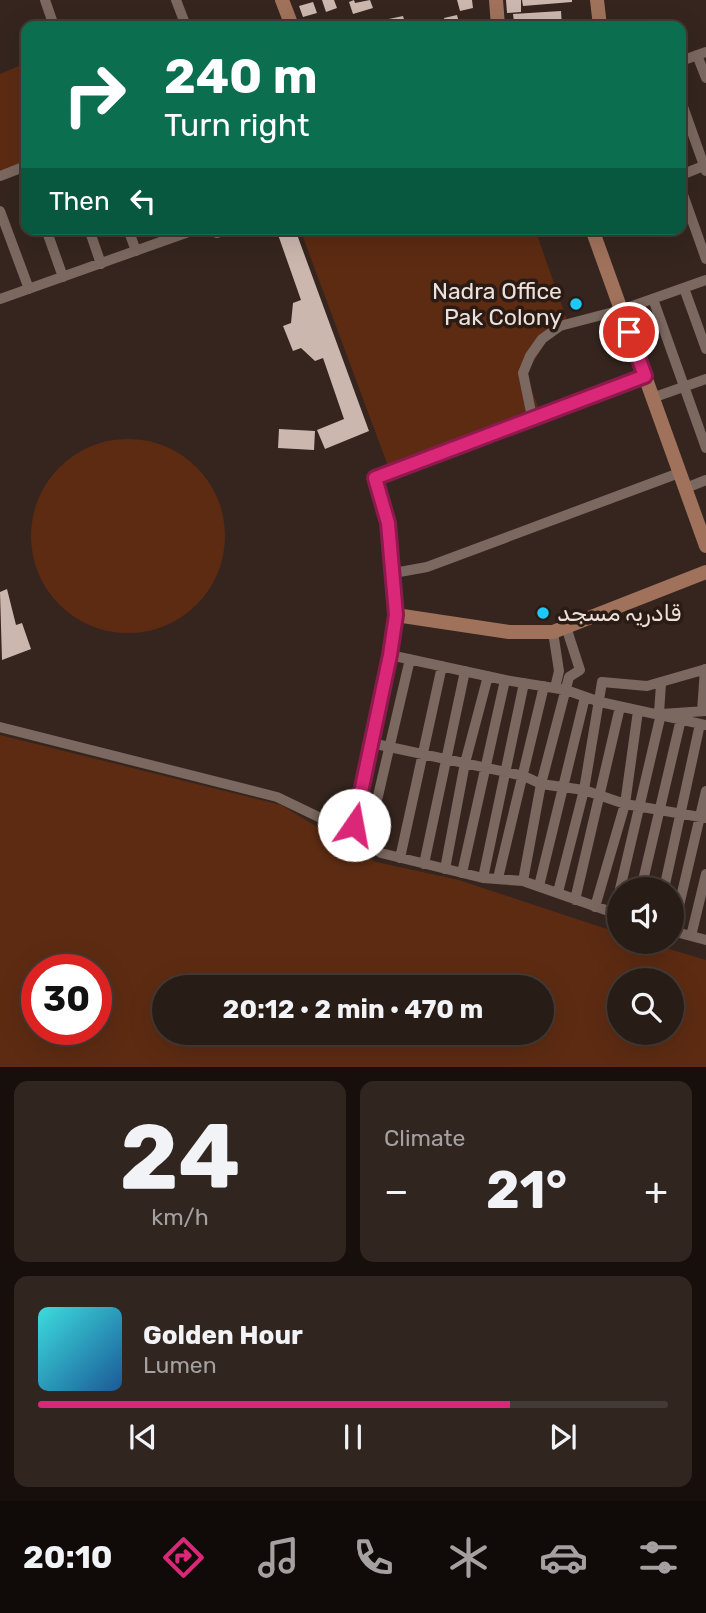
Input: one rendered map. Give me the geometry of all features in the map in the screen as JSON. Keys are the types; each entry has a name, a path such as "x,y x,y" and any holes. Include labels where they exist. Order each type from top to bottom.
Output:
{"street":[{"path":"45,0 52,21"},
{"path":"176,0 184,21"},
{"path":"282,0 290,21"},
{"path":"496,0 498,21"},
{"path":"597,0 599,21"},
{"path":"702,53 706,78"},
{"path":"686,115 705,167 686,173"},
{"path":"0,176 21,170"},
{"path":"686,204 706,259"},
{"path":"0,211 29,289"},
{"path":"48,235 63,277"},
{"path":"91,235 101,264"},
{"path":"130,235 136,251"},
{"path":"0,299 180,235"},
{"path":"594,235 706,546"},
{"path":"532,417 523,373 530,356 542,340 560,326 621,310 706,280"},
{"path":"684,288 706,349"},
{"path":"653,299 706,448"},
{"path":"356,835 354,825 396,615 388,523 375,478 645,376"},
{"path":"652,398 706,379"},
{"path":"394,573 424,569 679,473"},
{"path":"686,488 706,480"},
{"path":"396,615 509,632 559,629 706,572"},
{"path":"523,881 560,689 559,629"},
{"path":"559,629 580,668 560,689"},
{"path":"390,655 560,689 600,702 638,711 660,713 704,711 705,669 661,684 602,682 600,702 584,790 558,892"},
{"path":"367,843 410,659"},
{"path":"400,858 442,666"},
{"path":"424,864 465,671"},
{"path":"445,869 466,763 488,676"},
{"path":"462,873 505,680"},
{"path":"483,878 503,772 524,683"},
{"path":"623,877 660,713 661,684"},
{"path":"498,878 544,686"},
{"path":"539,886 585,697"},
{"path":"575,900 620,707"},
{"path":"595,908 625,804 638,711"},
{"path":"660,713 703,725 667,877"},
{"path":"643,877 681,719"},
{"path":"0,727 277,797 356,835 381,853 483,878 523,881 607,911"},
{"path":"371,743 524,776 541,784 584,790 599,798 625,804 703,817"},
{"path":"684,889 703,817 706,791"},
{"path":"691,936 706,874"},
{"path":"684,934 706,940"}],"shaded area":[{"path":"21,65 21,168 0,175 0,74"},
{"path":"302,235 537,235 567,320 545,343 526,374 538,407 388,466"},
{"path":"128,439 165,446 197,467 218,499 225,536 218,573 197,605 165,626 128,633 91,626 59,605 38,573 31,536 38,499 59,467 91,446"},
{"path":"0,735 281,805 376,862 459,880 607,929 607,954 684,953 706,960 706,1067 0,1067"}],"building":[{"path":"322,0 334,0 337,8 326,12"},
{"path":"354,0 355,3 370,0 373,8 353,14 349,2"},
{"path":"457,0 472,0 473,8 460,11"},
{"path":"506,0 521,0 521,12 507,13"},
{"path":"522,0 572,0 572,2 523,6"},
{"path":"313,2 317,13 303,17 299,6"},
{"path":"561,11 562,21 514,21 513,14"},
{"path":"457,15 459,21 445,21 444,18"},
{"path":"403,16 404,21 384,21"},
{"path":"278,235 297,235 369,431 325,449 317,430 344,419 323,358 315,361 301,348 293,351 283,326 291,323 293,303 301,300"},
{"path":"279,429 315,431 314,450 278,448"},
{"path":"7,589 16,625 22,623 31,649 2,660 0,592"}],"place":[{"name":"Nadra Office Pak Colony","path":"576,304"},
{"name":"قادریہ مسجد","path":"543,613"}],"route":[{"path":"354,825 396,615 388,523 375,478 645,376 629,332"}]}
